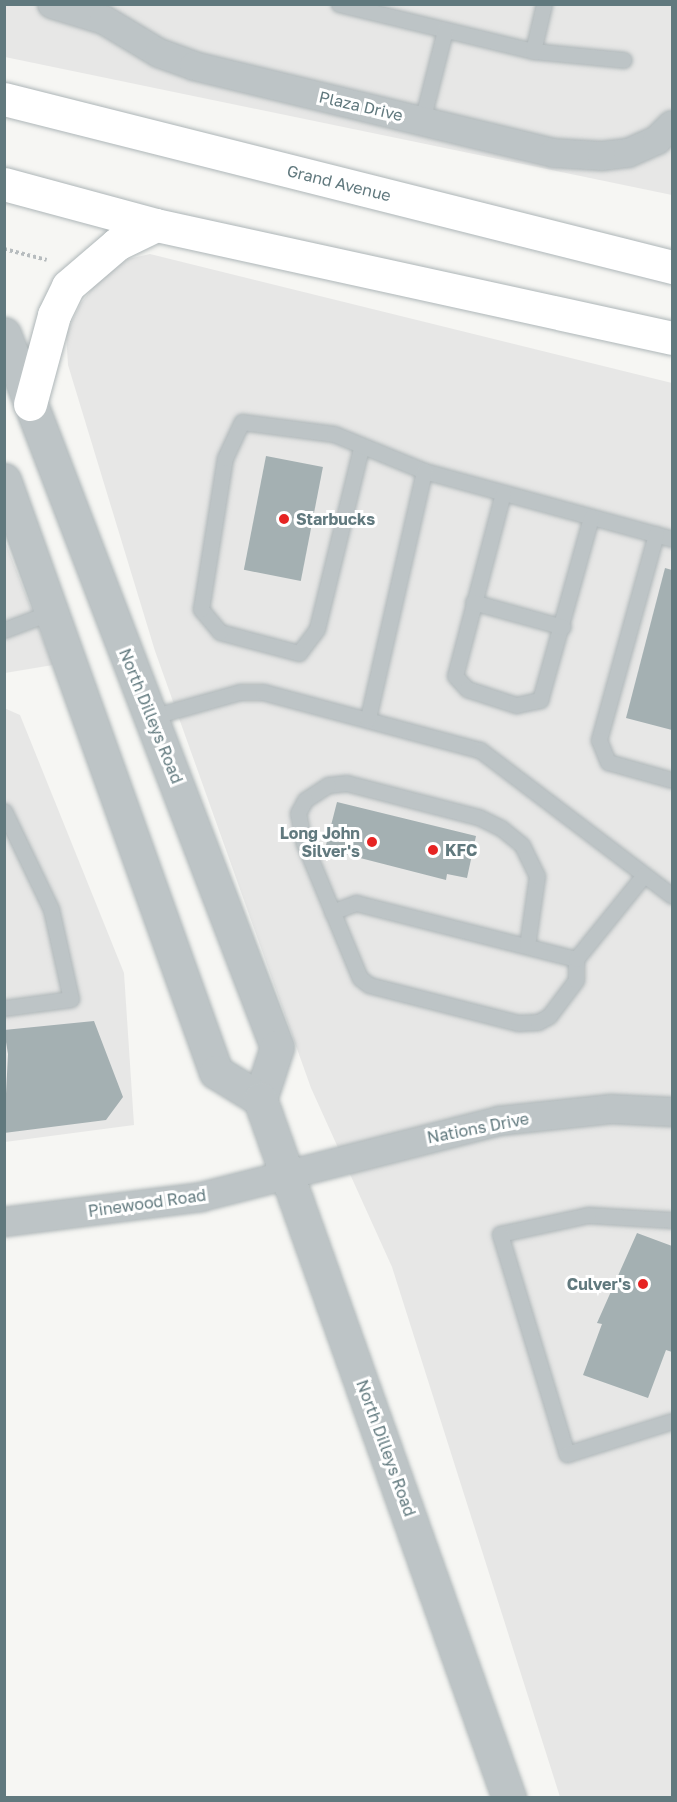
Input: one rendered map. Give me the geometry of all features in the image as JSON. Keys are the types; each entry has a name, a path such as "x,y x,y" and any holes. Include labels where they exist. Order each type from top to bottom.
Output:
{"main road":[{"name":"Grand Avenue","path":"4,99 672,267"},
{"path":"4,184 156,225 672,338"},
{"path":"30,404 54,315 68,286 117,244 156,225"}],"street":[{"name":"Plaza Drive","path":"52,4 104,20 159,53 194,66 553,153 580,156 636,150 657,140 672,125"},
{"name":"North Dilleys Road","path":"4,334 277,1047 260,1099 509,1797"},
{"path":"4,480 216,1072 260,1099"},
{"name":"Nations Drive","path":"288,1175 499,1121 599,1110 672,1112"},
{"name":"Pinewood Road","path":"4,1222 201,1197 288,1175"}],"lane":[{"path":"339,4 533,51 624,60"},
{"path":"533,51 544,4"},
{"path":"422,121 446,30"},
{"path":"361,448 317,629 299,653 220,632 201,609 225,458 242,422 334,434 361,448 424,471 672,539"},
{"path":"368,718 424,471"},
{"path":"503,493 455,676 466,689 516,705 540,700 563,627 591,517"},
{"path":"656,534 599,740 608,762 672,780"},
{"path":"473,602 563,627"},
{"path":"4,630 52,612"},
{"path":"151,717 240,692 263,692 368,718 480,750 672,896"},
{"path":"527,946 537,876 522,845 478,817 347,783 328,785 314,792 298,813 304,843 360,978 369,985 518,1023 538,1022 549,1016 576,980 576,959 644,875"},
{"path":"4,811 51,909 71,999 4,1008"},
{"path":"332,912 356,903 576,959"},
{"path":"672,1220 588,1215 500,1234 567,1454 672,1421"}],"path":[{"path":"4,249 47,261"}],"shaded area":[{"path":"5,5 672,5 672,195 5,57"},
{"path":"150,254 672,383 672,1797 560,1797 392,1267 311,1088 155,651 68,365 66,333 81,303 105,272 128,259"},
{"path":"5,541 53,665 5,673"},
{"path":"4,708 20,715 124,973 134,1125 5,1142"}],"building":[{"name":"Starbucks","path":"266,456 323,467 301,581 244,570"},
{"path":"665,568 672,570 672,730 626,718"},
{"path":"337,802 476,836 467,878 447,874 446,880 325,849"},
{"path":"94,1021 123,1097 106,1120 4,1133 8,1054 4,1030"},
{"name":"Culver's","path":"637,1233 672,1246 672,1352 666,1350 648,1398 583,1375 602,1324 597,1323"}],"place":[{"name":"Starbucks","path":"284,519"},
{"name":"Long John Silver's","path":"372,842"},
{"name":"KFC","path":"433,850"},
{"name":"Culver's","path":"643,1284"}]}
